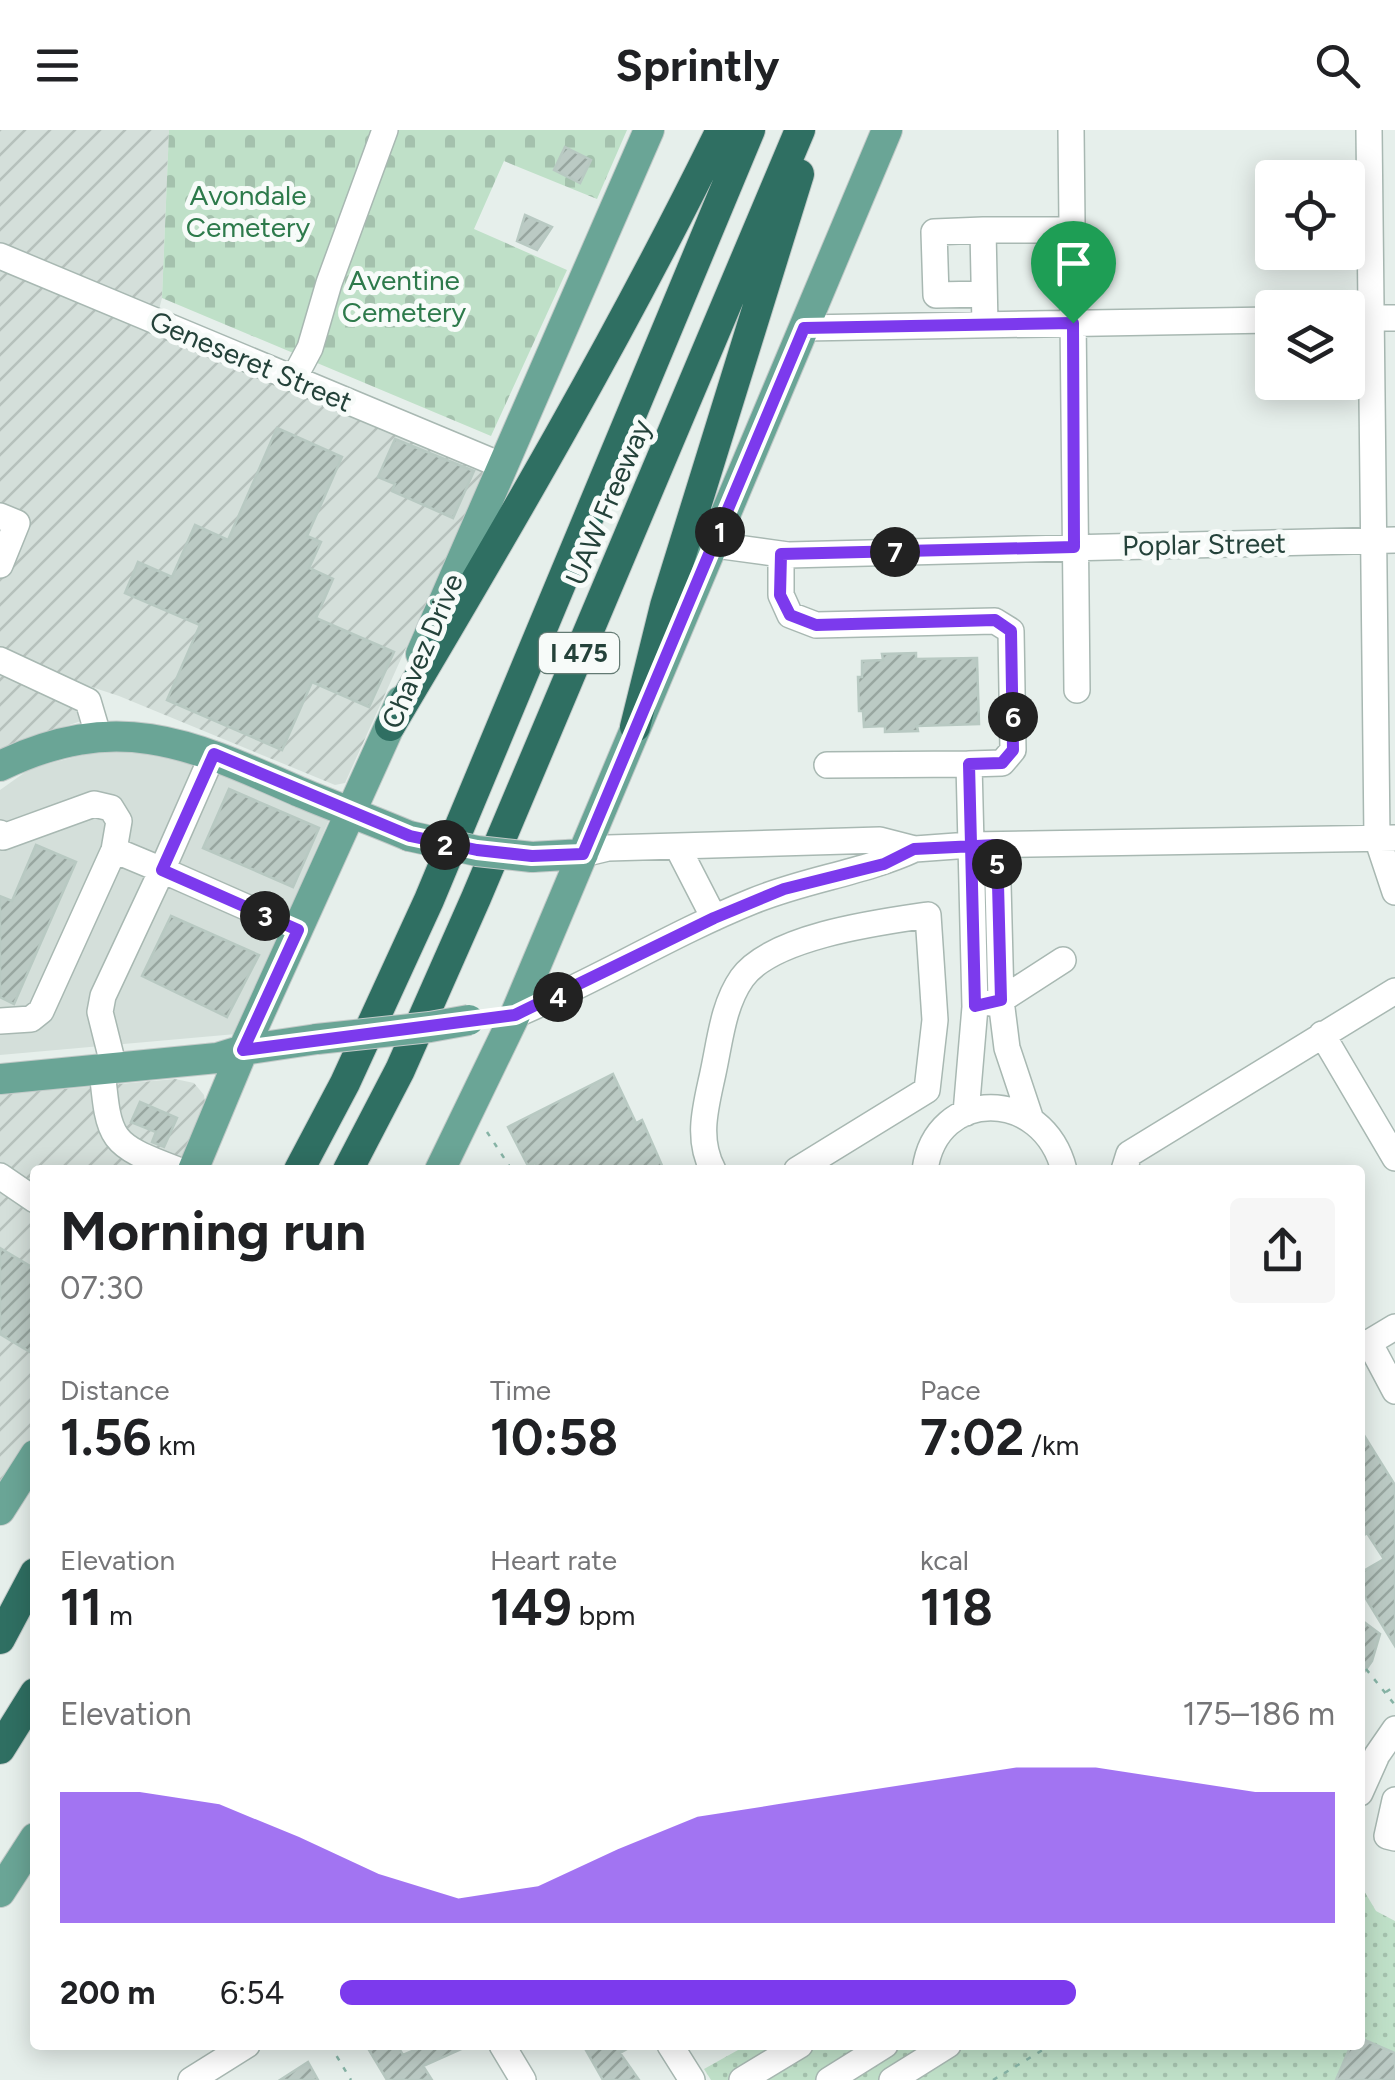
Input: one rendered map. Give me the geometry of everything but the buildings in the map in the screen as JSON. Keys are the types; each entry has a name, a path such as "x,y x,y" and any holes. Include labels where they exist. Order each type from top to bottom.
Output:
{"highway":[{"path":"390,726 494,551 690,194 721,130"},
{"name":"UAW Freeway","path":"302,1165 345,1083 428,900 750,130"},
{"name":"UAW Freeway","path":"351,1165 400,1070 476,898 800,130"},
{"path":"636,727 665,606 811,130"},
{"path":"0,1639 30,1582"},
{"path":"0,1660 30,1613"},
{"path":"0,1749 30,1702"},
{"path":"0,1768 30,1729"}],"main road":[{"name":"Chavez Drive","path":"195,1165 649,130"},
{"path":"442,1165 515,1015 887,130"},
{"path":"0,766 54,746 99,738 154,739 214,754 410,836 532,856 583,854"},
{"path":"0,1079 217,1058 243,1050 317,1039 515,1015"},
{"path":"0,1510 30,1463"},
{"path":"0,1892 30,1846"}],"street":[{"path":"294,378 310,348 329,283 386,130"},
{"path":"1071,130 1077,690"},
{"path":"1369,130 1371,318 1384,541 1386,838 1395,892"},
{"path":"983,230 984,325"},
{"path":"984,294 936,295 934,232 1071,230"},
{"name":"Geneseret Street","path":"0,256 502,466"},
{"path":"804,328 1255,320"},
{"path":"0,516 18,523 0,565"},
{"name":"Poplar Street","path":"714,545 781,554 1384,541"},
{"path":"781,554 780,595 790,615 816,625 995,620 1011,631 1013,750 1002,763 827,766"},
{"path":"0,660 88,701 99,738"},
{"path":"165,1165 136,1154 114,1138 107,1119 108,1068 100,1012 102,996 214,754"},
{"path":"966,1113 975,1006 969,764"},
{"path":"0,1021 30,1019 41,1012 114,850 118,821 111,808 94,804 1,842"},
{"path":"583,854 608,848 880,840 914,849 1386,838"},
{"path":"997,845 1006,1048 1030,1117"},
{"path":"678,848 714,918"},
{"path":"515,1015 714,918 784,889 884,864 914,849"},
{"path":"114,850 298,930"},
{"path":"710,1165 702,1125 729,1001 744,975 770,956 831,932 928,915 935,1020 927,1090"},
{"path":"975,1006 1001,1000 1062,960"},
{"path":"1119,1165 1395,991"},
{"path":"1322,1034 1395,1158"},
{"path":"927,1090 966,1113"},
{"path":"806,1165 927,1090"},
{"path":"926,1165 932,1144 947,1125 966,1113 988,1107 1010,1109 1030,1117 1048,1131 1063,1165"},
{"path":"0,1176 30,1197"},
{"path":"1395,1326 1365,1345 1395,1390"},
{"path":"1365,1781 1395,1729"},
{"path":"1395,1800 1388,1836 1395,1838"},
{"path":"191,2080 239,2050"},
{"path":"505,2050 524,2080"},
{"path":"673,2050 692,2080"},
{"path":"744,2079 792,2050"},
{"path":"829,2080 878,2050"},
{"path":"892,2080 940,2050"}],"path":[{"path":"486,1130 509,1165"},
{"path":"1366,1669 1395,1705"},
{"path":"1385,1692 1395,1686"},
{"path":"333,2050 351,2080"},
{"path":"992,2080 1043,2050"}],"shaded area":[{"path":"0,130 169,130 162,298 154,329 482,468 483,477 345,783 335,785 119,696 55,675 76,702 81,721 0,749"},
{"path":"116,747 181,758 329,820 236,1034 0,1055 0,790 31,768"},
{"path":"175,1079 194,1083 205,1102 180,1165 30,1165 30,1441 0,1489 0,1092"}],"green space":[{"path":"169,130 627,130 597,199 504,161 474,229 567,270 491,436 162,298"},
{"path":"1365,1892 1376,1911 1395,1921 1395,2080 711,2080 704,2069 738,2050 1365,2050"}],"route":[{"path":"1073,323 804,328 583,854 532,856 439,844 331,806 214,754 162,870 298,930 243,1050 515,1015 714,918 784,889 884,864 914,849 970,845 997,845 1001,1000 975,1006 970,845 969,764 1002,763 1013,750 1011,631 995,620 816,625 790,615 780,595 781,554 1074,547 1073,323"}],"park label":[{"name":"Avondale Cemetery","path":"248,211"},
{"name":"Aventine Cemetery","path":"404,296"}]}
